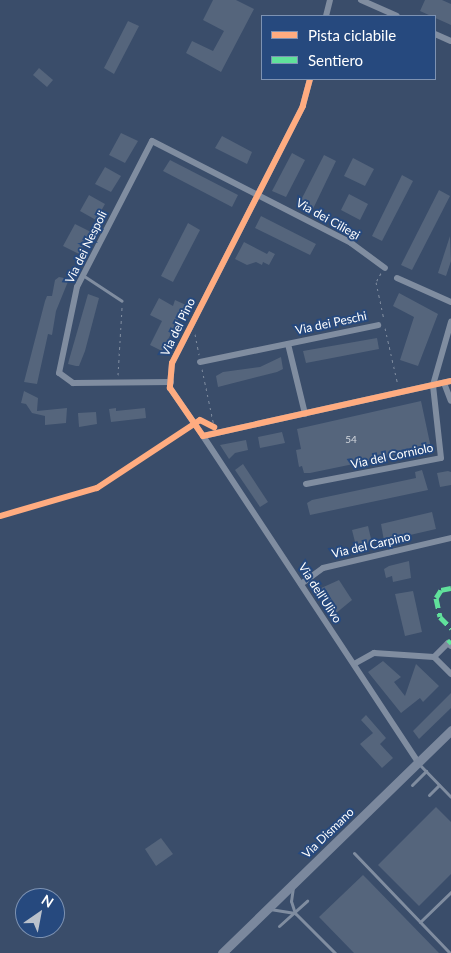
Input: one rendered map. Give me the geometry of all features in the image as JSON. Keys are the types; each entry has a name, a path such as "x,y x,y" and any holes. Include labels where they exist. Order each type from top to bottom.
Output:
{"main road":[{"name":"Via Dismano","path":"222,953 451,730"}],"street":[{"path":"326,15 330,0"},
{"path":"361,0 395,15"},
{"path":"436,34 451,41"},
{"name":"Via del Pino","path":"171,382 172,363 303,106 310,80"},
{"name":"Via dei Nespoli","path":"171,382 118,385 73,383 59,373 77,287 152,142 258,194"},
{"name":"Via dei Ciliegi","path":"258,194 350,242 385,268"},
{"path":"397,278 451,302"},
{"path":"433,385 451,322"},
{"name":"Via dei Peschi","path":"200,362 378,325"},
{"name":"Via dei Peschi","path":"288,344 305,414"},
{"path":"171,382 170,388 203,436 214,430 305,414 447,382 451,401"},
{"name":"Via del Corniolo","path":"306,484 441,458 433,385"},
{"name":"Via dell'Ulivo","path":"203,436 418,762"},
{"name":"Via del Carpino","path":"301,584 323,568 451,538"},
{"path":"434,657 448,643 451,646"},
{"path":"354,664 374,652 434,657 451,674"}],"lane":[{"path":"83,275 122,301"},
{"path":"418,762 451,797"},
{"path":"412,785 426,771"},
{"path":"428,795 439,785"},
{"path":"354,853 450,953"},
{"path":"293,884 291,901 295,912 335,953"},
{"path":"420,922 451,892"},
{"path":"279,926 307,901"},
{"path":"266,909 295,912"}],"path":[{"path":"385,268 376,282 398,387"},
{"path":"118,385 122,301"},
{"path":"192,323 214,430"},
{"path":"389,389 407,385"},
{"path":"194,423 200,420 214,430"},
{"path":"214,430 223,425"}],"building":[{"path":"213,0 236,0 254,9 221,72 186,53 192,41 213,51 224,31 203,20"},
{"path":"425,0 442,0 451,4 451,25 436,18 436,15 429,15 420,11"},
{"path":"128,21 139,26 114,74 104,68"},
{"path":"39,68 53,80 47,87 33,75"},
{"path":"121,133 138,141 125,163 109,155"},
{"path":"222,136 252,152 247,164 215,148"},
{"path":"292,153 305,160 286,197 272,191"},
{"path":"324,155 336,161 312,211 299,204"},
{"path":"353,158 374,169 365,186 344,176"},
{"path":"170,160 238,195 232,207 163,171"},
{"path":"105,167 121,176 111,192 95,184"},
{"path":"402,175 413,181 382,241 372,236"},
{"path":"439,190 450,196 412,270 401,265"},
{"path":"349,194 368,204 360,220 341,210"},
{"path":"89,195 105,204 96,220 80,211"},
{"path":"261,216 316,244 310,255 255,228"},
{"path":"188,223 200,230 173,282 161,276"},
{"path":"75,224 91,232 79,254 63,246"},
{"path":"450,236 451,261 446,276 438,273"},
{"path":"244,242 267,254 269,251 275,254 269,265 263,262 262,265 256,262 247,265 235,259"},
{"path":"59,277 69,279 56,311 52,335 48,334 37,384 24,382 45,301 47,296 52,296 55,280"},
{"path":"399,293 438,314 418,366 400,360 414,317 393,306"},
{"path":"88,294 99,298 85,351 79,366 76,366 68,364"},
{"path":"159,298 173,306 175,300 186,305 162,351 150,345 162,321 150,315"},
{"path":"377,338 379,349 306,363 303,351"},
{"path":"281,357 283,369 277,372 218,387 216,376 223,372 260,367"},
{"path":"24,391 38,398 37,411 67,408 66,423 45,425 45,416 32,413 26,404 21,403"},
{"path":"421,401 431,448 310,473 304,473 302,466 299,467 296,450 301,449 297,429"},
{"path":"116,408 116,411 145,408 146,418 111,422 109,409"},
{"path":"96,412 97,424 79,427 78,413"},
{"path":"282,432 285,443 260,448 258,437"},
{"path":"246,440 248,450 235,453 229,459 220,445"},
{"path":"243,464 268,502 260,507 235,470"},
{"path":"422,470 428,490 310,515 307,503 312,500 416,478 415,472"},
{"path":"451,472 451,485 440,487 437,473"},
{"path":"432,512 436,529 384,541 381,524"},
{"path":"368,526 372,543 356,546 352,530"},
{"path":"409,561 411,578 393,582 392,576 386,578 384,569"},
{"path":"339,580 352,600 335,614 319,589"},
{"path":"413,591 422,632 405,636 395,594"},
{"path":"383,661 401,677 394,682 405,696 416,664 439,686 423,702 420,698 401,713 368,672"},
{"path":"451,693 451,708 419,739 413,731"},
{"path":"366,715 386,738 380,744 393,758 382,768 360,744 373,733 361,720"},
{"path":"436,807 451,822 451,874 419,906 378,865"},
{"path":"161,838 173,854 156,866 145,849"},
{"path":"363,875 439,953 354,953 319,917"}],"marked path":[{"path":"451,588 441,590 436,598 440,617 451,628"},
{"path":"448,643 451,640"}],"cycle path":[{"path":"310,80 303,106 172,363 170,388 203,436 451,381"},
{"path":"0,516 97,488 200,420 214,427"}]}
